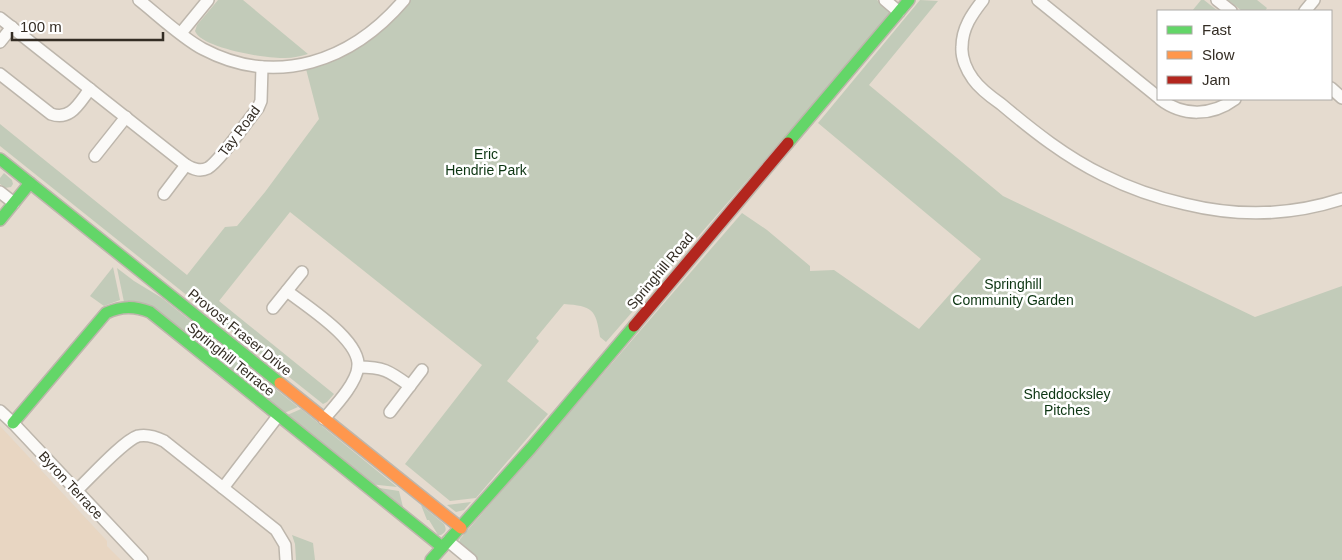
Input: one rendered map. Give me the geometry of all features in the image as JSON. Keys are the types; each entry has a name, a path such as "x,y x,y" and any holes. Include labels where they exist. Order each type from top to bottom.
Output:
{"street":[{"path":"139,0 202,48 232,61 262,67 290,66 319,60 339,53 378,28 404,0"},
{"path":"180,33 208,0"},
{"path":"884,0 899,12"},
{"name":"Springhill Road","path":"431,560 531,448 909,0"},
{"path":"983,0 966,24 961,48 967,69 979,87 1027,126 1077,162 1105,176 1163,198 1221,210 1280,213 1317,207 1342,199"},
{"path":"1038,0 1053,4 1157,96"},
{"path":"1217,0 1230,10"},
{"path":"1306,10 1314,0"},
{"path":"0,18 186,165 164,194"},
{"path":"0,42 12,27"},
{"name":"Tay Road","path":"186,165 202,170 214,164 252,115 261,101 262,67"},
{"path":"0,74 51,114 58,117 66,116 72,112 90,89"},
{"path":"1332,89 1342,98"},
{"path":"1162,100 1178,109 1194,113 1222,108 1234,100"},
{"path":"96,156 126,117"},
{"name":"Provost Fraser Drive","path":"0,159 461,528"},
{"path":"0,220 30,183"},
{"path":"0,192 14,204"},
{"path":"273,308 302,272"},
{"path":"287,291 348,340 355,352 358,367 352,382 324,419"},
{"name":"Springhill Terrace","path":"13,423 106,313 123,306 136,307 150,312 278,416 445,544"},
{"path":"358,367 374,367 389,371 410,386"},
{"path":"390,412 422,370"},
{"name":"Byron Terrace","path":"0,412 13,423 142,560"},
{"path":"223,488 278,416"},
{"path":"76,491 127,442 138,436 151,436 164,441 276,530 285,545 286,560"},
{"path":"445,544 471,560"}],"shaded area":[{"path":"0,426 107,541 107,546 121,560 0,560"}],"green space":[{"path":"218,0 243,0 308,54 288,58 264,57 209,43 195,31 197,25"},
{"name":"Eric Hendrie Park","path":"409,0 877,0 892,12 606,342 600,337 597,320 591,311 581,306 564,304 536,338 539,341 507,381 548,414 476,498 450,501 405,464 482,365 290,212 219,301 334,394 323,404 0,146 0,124 187,275 225,227 237,226 265,192 319,119 306,69 339,58 357,49 385,26"},
{"name":"Sheddocksley Pitches","path":"920,0 938,1 869,85 1003,196 1255,317 1342,286 1342,560 475,560 459,544 460,539 742,213 767,230 810,266 810,271 834,270 919,329 981,259 818,123"},
{"path":"1201,0 1204,0 1217,10 1193,10"},
{"path":"1228,0 1257,0 1267,8 1266,10 1241,10"},
{"path":"4,173 12,180 13,184 11,187 5,188 0,184 0,178"},
{"path":"113,267 120,300 104,306 90,296"},
{"path":"117,268 162,298 298,407 282,414 124,302"},
{"path":"301,409 397,487 369,484 285,416"},
{"path":"373,487 399,491 404,511"},
{"path":"471,502 464,510 456,512 447,505"},
{"path":"421,505 444,524 446,529 443,534 438,535 429,520 427,520"},
{"path":"292,535 313,543 315,560 296,560 295,544"}],"traffic: fast":[{"path":"788,143 909,0"},
{"path":"0,159 280,383"},
{"path":"0,220 30,183"},
{"path":"13,423 106,313 123,308 144,310 150,312 442,547"},
{"path":"431,560 531,448 634,326"}],"traffic: slow":[{"path":"280,383 461,528"}],"traffic: jam":[{"path":"634,326 788,143"}],"park label":[{"name":"Springhill Community Garden","path":"1013,292"}]}
